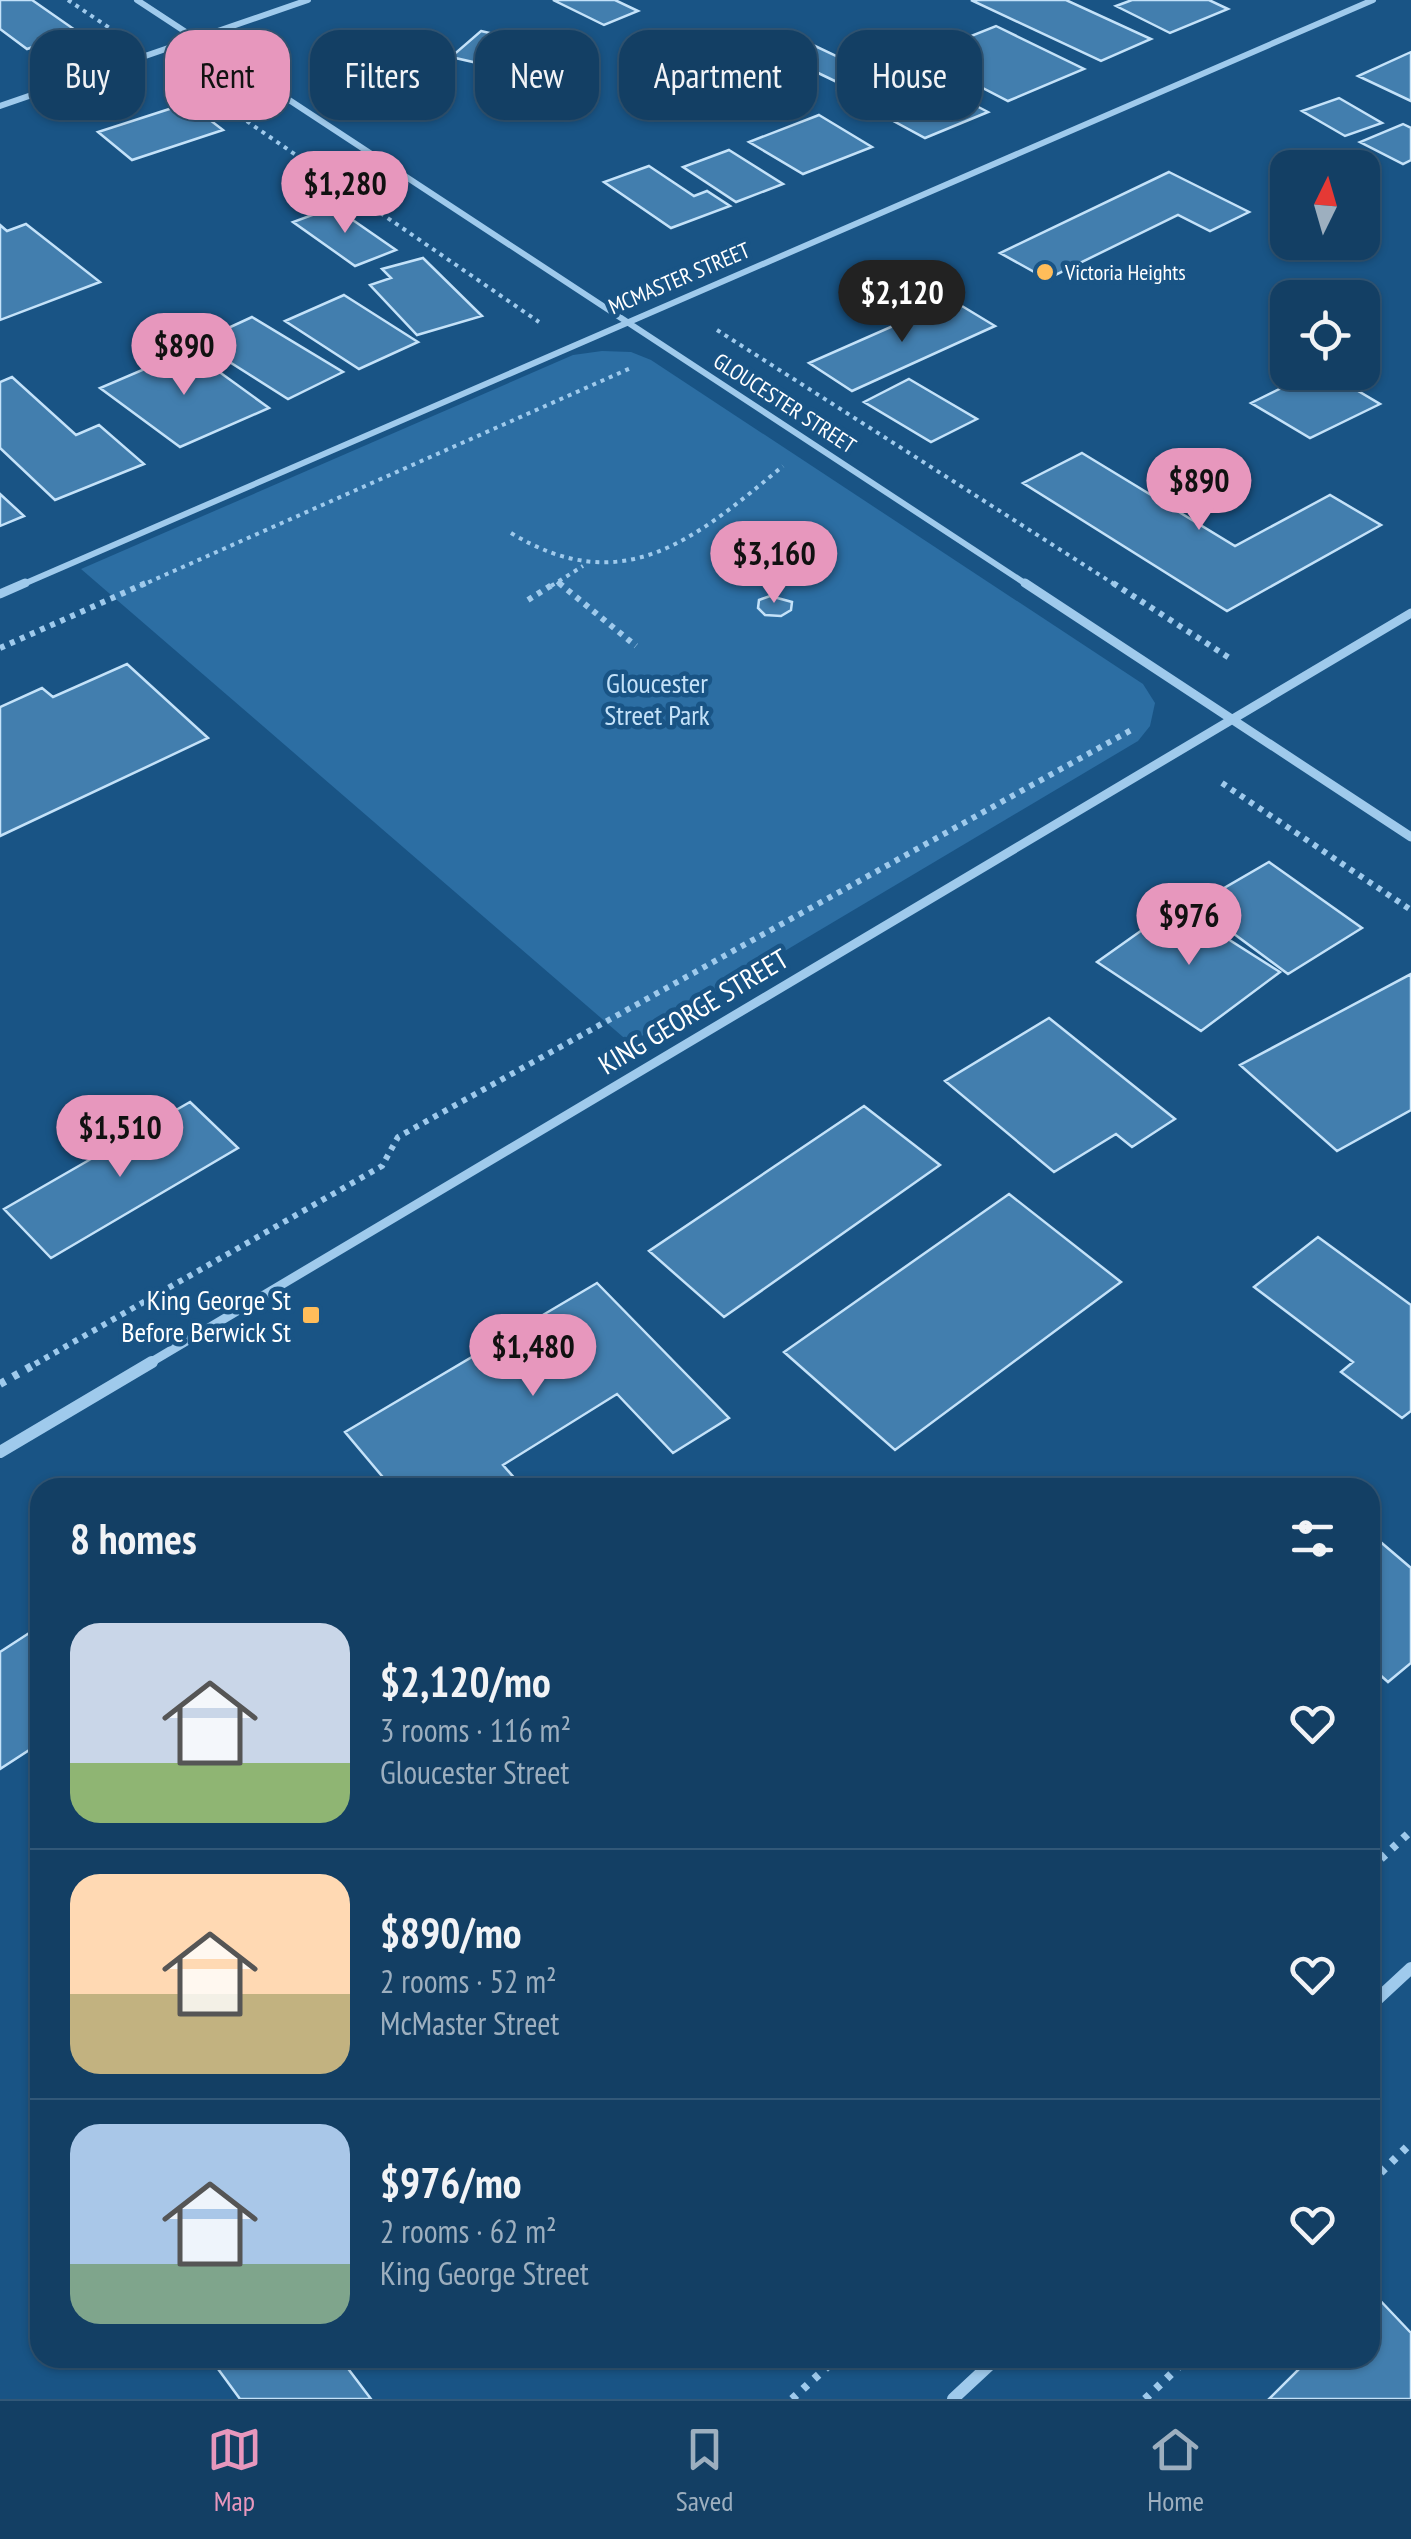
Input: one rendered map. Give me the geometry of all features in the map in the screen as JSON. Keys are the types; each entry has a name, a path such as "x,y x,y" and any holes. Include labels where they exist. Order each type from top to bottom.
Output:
{"street":[{"name":"GLOUCESTER STREET","path":"138,0 185,30"},
{"path":"221,30 308,0"},
{"name":"MCMASTER STREET","path":"0,594 1374,0"},
{"path":"0,106 165,49"},
{"name":"GLOUCESTER STREET","path":"290,98 1411,837"},
{"name":"KING GEORGE STREET","path":"0,1452 1411,613"},
{"path":"1380,1997 1411,1968"},
{"path":"952,2399 986,2368"}],"path":[{"path":"68,0 111,30"},
{"path":"244,120 540,322"},
{"path":"716,330 1231,658"},
{"path":"0,648 639,365"},
{"path":"511,533 531,549 584,565 612,567 668,546 730,512 788,462"},
{"path":"528,600 584,565"},
{"path":"558,582 636,646"},
{"path":"0,1384 382,1166 398,1137 1138,727"},
{"path":"1222,783 1411,910"},
{"path":"1380,1860 1411,1831"},
{"path":"1380,2173 1411,2143"},
{"path":"792,2399 826,2368"},
{"path":"1145,2399 1178,2368"}],"green space":[{"name":"Gloucester Street Park","path":"631,352 651,360 1143,684 1155,703 1150,726 1138,741 630,1043 81,569 573,355"}],"building":[{"path":"0,0 32,0 75,30 30,30 27,49 0,29"},
{"path":"553,0 615,0 638,11 604,25"},
{"path":"971,0 1066,0 1151,39 1101,61"},
{"path":"1132,0 1209,0 1228,9 1170,33 1116,6"},
{"path":"996,26 1084,69 1008,101 982,88 982,32"},
{"path":"475,36 475,62 455,58"},
{"path":"817,47 837,57 837,82 817,72"},
{"path":"1411,52 1411,101 1358,76"},
{"path":"1339,98 1382,123 1345,136 1302,111"},
{"path":"165,110 165,120 210,120 223,130 132,160 98,132"},
{"path":"817,116 872,147 803,174 749,142 806,120 817,120"},
{"path":"892,120 969,120 925,138"},
{"path":"1403,124 1411,128 1411,160 1403,164 1360,142"},
{"path":"729,150 783,184 736,202 683,167"},
{"path":"649,166 694,196 707,191 730,206 671,228 604,182"},
{"path":"1169,172 1249,212 1210,231 1178,215 1047,279 1000,253"},
{"path":"334,207 396,250 355,266 293,222"},
{"path":"26,224 100,282 0,320 0,225 7,231"},
{"path":"423,258 482,316 417,335 370,285 391,278 382,269"},
{"path":"344,295 418,342 359,369 285,321"},
{"path":"952,300 995,326 852,391 809,363"},
{"path":"252,317 343,372 288,399 198,342"},
{"path":"189,350 269,408 180,447 100,388"},
{"path":"12,377 76,435 99,425 144,464 55,500 0,448 0,382"},
{"path":"909,379 977,419 931,442 864,402"},
{"path":"1277,390 1356,390 1380,404 1310,438 1251,403"},
{"path":"1082,453 1235,546 1330,495 1381,525 1227,611 1023,483"},
{"path":"0,494 24,516 0,526"},
{"path":"770,596 792,602 791,610 781,616 765,615 758,608 759,600"},
{"path":"127,664 208,738 0,836 0,707 42,688 53,697"},
{"path":"1269,862 1362,928 1288,974 1195,905"},
{"path":"1176,906 1280,972 1201,1031 1097,962"},
{"path":"1411,974 1411,1110 1337,1151 1240,1065"},
{"path":"1049,1018 1175,1119 1132,1147 1116,1134 1054,1172 945,1081"},
{"path":"190,1102 238,1148 51,1258 4,1209"},
{"path":"864,1106 940,1165 724,1317 649,1251"},
{"path":"1009,1194 1121,1282 895,1450 784,1352"},
{"path":"1318,1237 1411,1305 1411,1411 1402,1418 1341,1372 1353,1362 1254,1287"},
{"path":"597,1283 729,1418 673,1453 617,1394 503,1465 514,1478 384,1478 345,1432"},
{"path":"1380,1542 1411,1568 1411,1663 1388,1682 1380,1675"},
{"path":"30,1632 30,1750 0,1769 0,1652"},
{"path":"1380,2300 1411,2333 1411,2399 1269,2399 1300,2368 1380,2368"},
{"path":"217,2368 348,2368 371,2399 240,2399"}],"place":[{"name":"Victoria Heights","path":"1045,272"},
{"name":"King George St Before Berwick St","path":"311,1315"}]}
